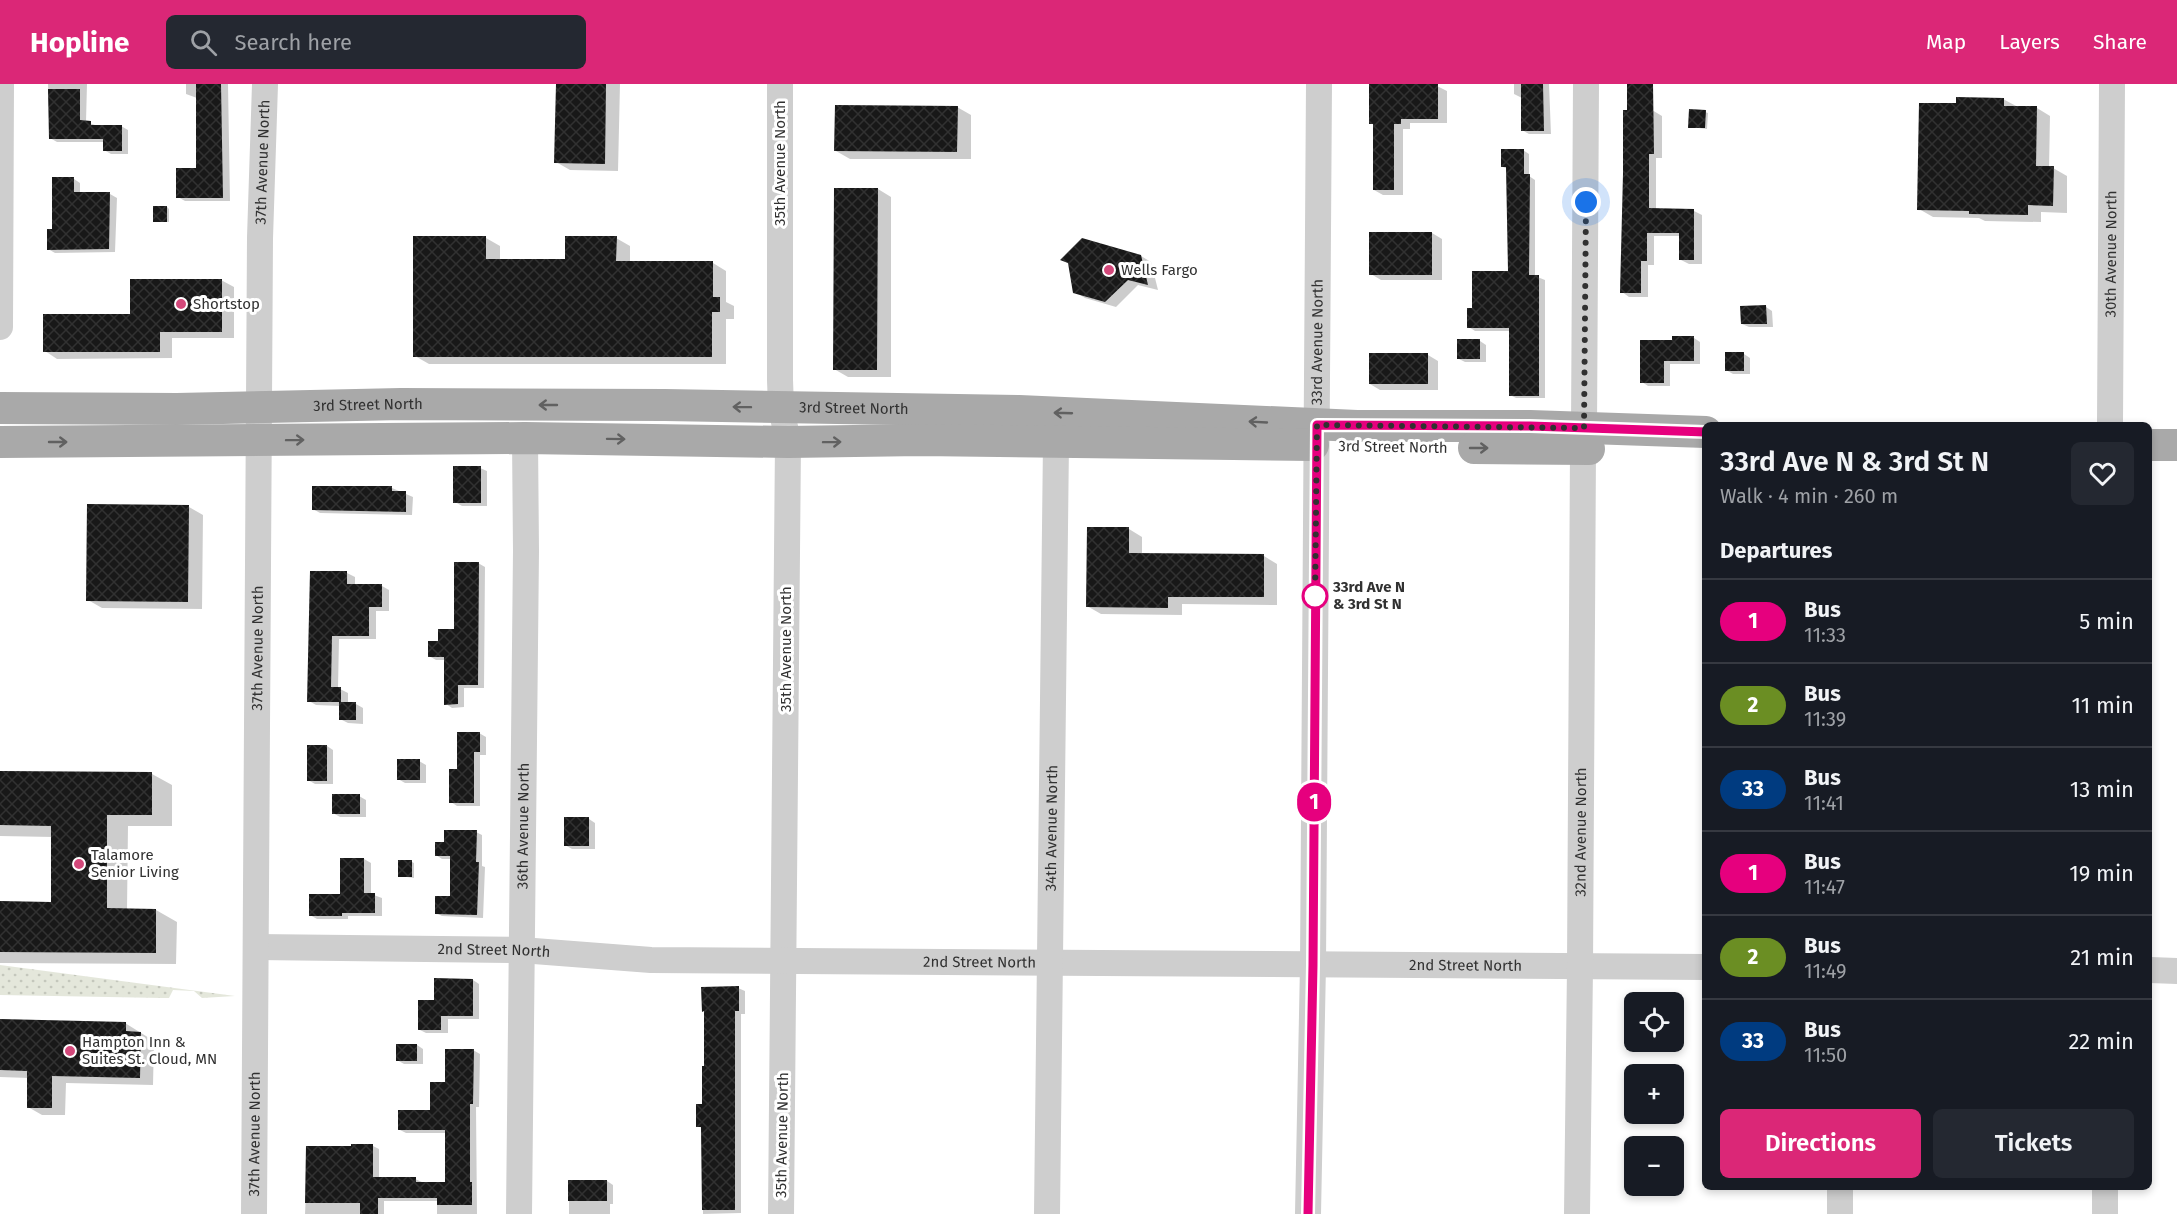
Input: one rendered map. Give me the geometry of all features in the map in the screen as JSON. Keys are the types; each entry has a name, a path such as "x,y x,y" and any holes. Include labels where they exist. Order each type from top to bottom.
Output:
{"main road":[{"name":"3rd Street North","path":"0,408 177,409 458,404 1019,411 1316,435"},
{"name":"3rd Street North","path":"0,442 525,438 788,442 921,440 1056,442 1316,435 1583,438 1702,432"},
{"name":"3rd Street North","path":"1583,438 1702,448"},
{"path":"2152,445 2177,446"}],"street":[{"path":"0,327 1,84"},
{"name":"37th Avenue North","path":"254,1214 260,238 265,84"},
{"name":"35th Avenue North","path":"780,84 781,407 788,442 781,1214"},
{"name":"33rd Avenue North","path":"1308,1214 1313,965 1319,84"},
{"name":"32nd Avenue North","path":"1577,1214 1586,84"},
{"name":"30th Avenue North","path":"2110,422 2112,84"},
{"name":"36th Avenue North","path":"519,1214 526,551 525,438"},
{"name":"34th Avenue North","path":"1047,1214 1056,442"},
{"name":"2nd Street North","path":"256,947 521,950 651,960 1702,967"},
{"path":"2152,970 2177,971"},
{"path":"1840,1190 1840,1214"},
{"path":"2105,1190 2105,1214"}],"shaded area":[{"path":"0,965 235,996 202,998 194,991 173,990 169,998 0,995"}],"building":[{"path":"196,84 221,84 223,198 176,198 176,168 196,168"},
{"path":"556,84 606,84 605,164 554,163"},
{"path":"1369,84 1438,84 1438,119 1401,119 1401,124 1394,124 1394,190 1373,190 1373,124 1369,124"},
{"path":"1521,84 1543,84 1544,131 1521,131"},
{"path":"1627,84 1653,84 1654,154 1649,154 1649,208 1694,209 1694,260 1679,260 1679,233 1647,233 1647,261 1641,261 1641,293 1620,293 1623,110 1627,110"},
{"path":"48,89 80,89 80,120 91,121 91,125 122,125 122,151 103,151 103,139 49,139"},
{"path":"1956,97 2004,98 2004,106 2037,106 2036,166 2054,166 2053,206 2028,205 2028,215 1917,210 1919,103 1956,103"},
{"path":"835,105 958,106 957,152 834,151"},
{"path":"1689,109 1706,110 1705,128 1688,128"},
{"path":"1501,149 1524,149 1524,174 1530,174 1529,275 1539,275 1539,396 1509,396 1509,328 1467,328 1467,308 1472,308 1472,271 1508,271 1506,167 1501,167"},
{"path":"52,177 74,177 74,192 110,192 109,249 47,250 47,229 52,229"},
{"path":"834,188 878,188 877,370 833,370"},
{"path":"153,206 167,206 167,222 153,222"},
{"path":"1369,232 1432,232 1432,275 1369,275"},
{"path":"413,236 486,236 486,259 565,259 565,236 617,236 616,261 713,261 713,297 720,297 720,312 712,312 712,357 413,357"},
{"name":"Wells Fargo","path":"1082,238 1141,255 1148,285 1128,280 1105,302 1073,293 1068,263 1060,260"},
{"path":"130,279 222,279 222,332 160,332 160,352 43,352 43,314 130,314"},
{"path":"1766,305 1767,324 1741,324 1740,306"},
{"path":"1672,336 1694,336 1694,361 1664,361 1664,383 1640,383 1640,340 1672,340"},
{"path":"1457,339 1480,339 1480,359 1457,359"},
{"path":"1725,352 1744,352 1744,371 1725,371"},
{"path":"1369,353 1428,353 1428,384 1369,384"},
{"path":"453,466 481,466 481,503 453,503"},
{"path":"312,486 392,486 392,491 406,491 406,512 312,510"},
{"path":"87,504 189,505 188,602 86,601"},
{"path":"1087,527 1129,527 1129,553 1264,554 1264,597 1168,597 1168,608 1086,607"},
{"path":"454,562 479,562 478,685 458,685 458,704 444,705 444,657 428,657 428,641 438,641 438,629 454,629"},
{"path":"310,571 347,571 347,584 382,584 382,607 369,607 369,636 332,636 331,687 341,687 341,702 356,702 356,720 339,720 339,702 307,702"},
{"path":"457,732 480,732 480,752 474,752 474,803 449,803 449,769 457,769"},
{"path":"307,745 327,745 327,781 307,781"},
{"path":"397,759 420,759 420,780 397,780"},
{"name":"Talamore Senior Living","path":"0,771 152,772 152,815 107,815 107,908 156,909 156,953 0,952 0,901 51,902 51,826 0,825"},
{"path":"332,794 360,794 360,814 332,814"},
{"path":"564,817 589,817 589,846 564,846"},
{"path":"444,830 477,830 476,862 479,862 477,915 435,914 435,896 450,896 450,856 435,856 435,842 444,842"},
{"path":"340,858 364,858 364,893 375,893 375,913 309,916 309,894 340,894"},
{"path":"398,860 412,860 412,877 398,877"},
{"path":"434,978 473,979 473,1016 441,1016 441,1030 418,1030 418,1000 434,1000"},
{"path":"739,986 739,1011 735,1011 735,1210 702,1210 701,1127 696,1127 696,1104 702,1104 702,1066 704,1066 704,1011 702,1012 701,987"},
{"name":"Hampton Inn & Suites St. Cloud, MN","path":"0,1019 126,1022 126,1031 141,1032 140,1078 52,1076 52,1108 27,1108 27,1071 0,1070"},
{"path":"396,1044 417,1044 417,1061 396,1061"},
{"path":"445,1049 474,1049 473,1104 470,1104 472,1205 437,1205 437,1198 378,1198 378,1214 360,1214 360,1203 305,1203 306,1146 373,1144 373,1177 416,1177 416,1182 445,1182 445,1130 398,1130 398,1110 430,1110 430,1082 445,1082"},
{"path":"568,1180 607,1180 607,1201 568,1201"}],"bus line":[{"name":"1","path":"1308,1214 1313,965 1315,445 1317,425 1530,426 1702,432"}],"place":[{"name":"Wells Fargo","path":"1109,270"},
{"name":"Shortstop","path":"181,304"},
{"name":"33rd Ave N & 3rd St N","path":"1315,596"},
{"name":"Talamore Senior Living","path":"79,864"},
{"name":"Hampton Inn & Suites St. Cloud, MN","path":"70,1051"}],"route":[{"path":"1315,596 1315,603 1317,425 1584,428 1586,202"}]}
